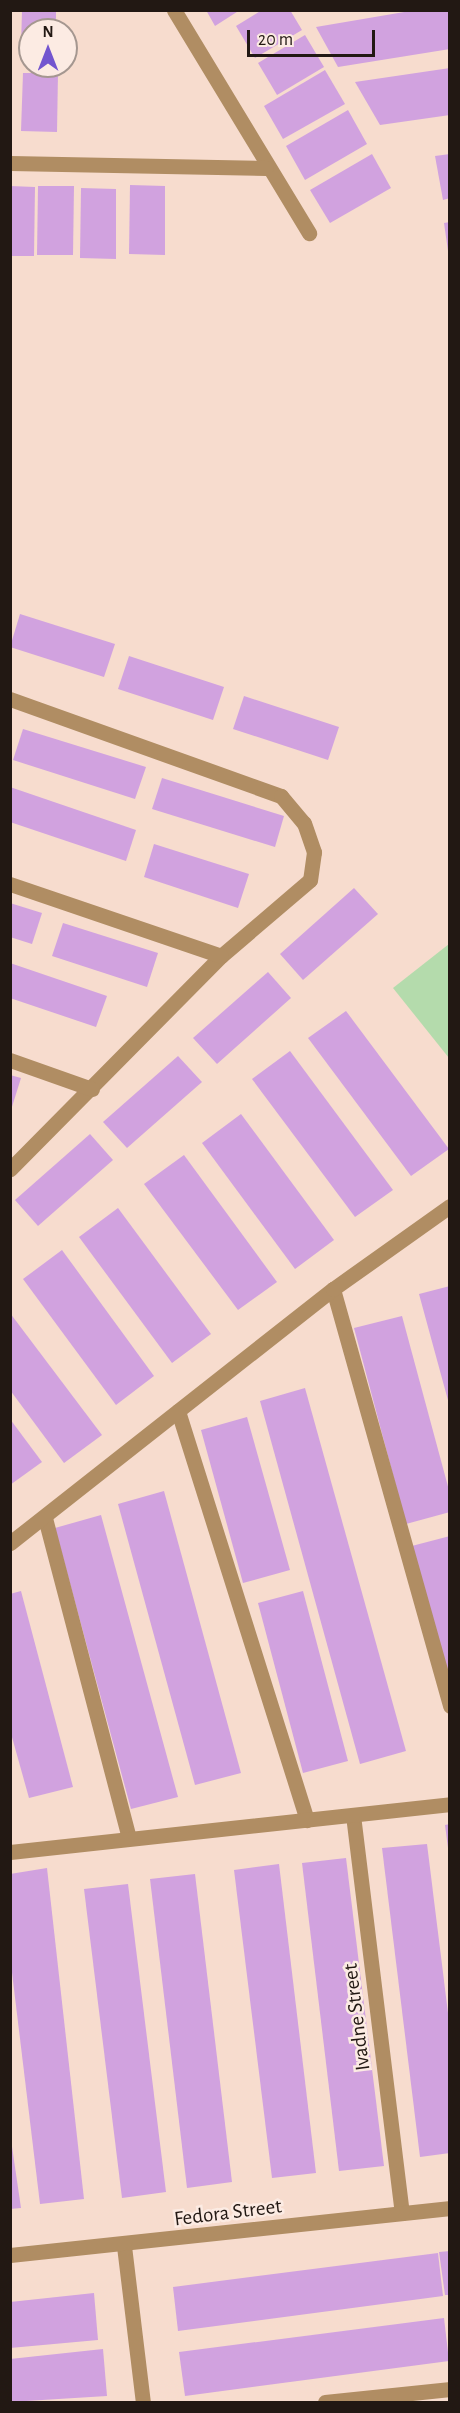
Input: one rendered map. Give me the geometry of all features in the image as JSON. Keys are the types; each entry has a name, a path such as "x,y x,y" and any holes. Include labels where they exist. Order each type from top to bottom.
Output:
{"street":[{"path":"174,10 266,168 309,232"},
{"path":"10,163 266,168"},
{"path":"10,699 281,796 304,823 314,852 310,880 221,956 92,1089 10,1169"},
{"path":"10,884 221,956"},
{"path":"10,1060 92,1089"},
{"path":"10,1543 45,1518 333,1288 450,1206"},
{"path":"333,1288 450,1706"},
{"path":"178,1411 307,1820"},
{"path":"45,1518 129,1838"},
{"path":"10,1852 450,1804"},
{"name":"Ivadne Street","path":"353,1815 402,2213"},
{"name":"Fedora Street","path":"10,2255 124,2246 450,2208"},
{"path":"124,2246 143,2403"},
{"path":"325,2403 450,2389"}],"green space":[{"path":"449,944 449,1058 393,988"}],"building":[{"path":"22,10 56,10 56,18 22,18"},
{"path":"206,10 240,10 215,26"},
{"path":"262,10 290,10 302,30 255,58 236,26"},
{"path":"416,10 450,10 450,49 338,67 316,27"},
{"path":"305,35 324,67 277,95 258,63"},
{"path":"450,68 450,115 380,125 355,82"},
{"path":"325,70 345,104 283,139 264,106"},
{"path":"23,78 58,78 57,132 21,131"},
{"path":"348,110 367,144 305,180 286,146"},
{"path":"372,154 391,188 330,223 310,190"},
{"path":"450,154 450,198 443,200 435,156"},
{"path":"130,185 165,186 165,255 129,254"},
{"path":"10,186 35,187 34,256 10,256"},
{"path":"38,186 74,186 73,255 37,255"},
{"path":"81,188 116,189 116,259 80,258"},
{"path":"450,222 450,250 448,251 444,223"},
{"path":"20,614 115,644 104,677 10,647"},
{"path":"129,656 224,687 213,720 118,689"},
{"path":"244,696 339,727 328,760 233,729"},
{"path":"23,729 146,767 135,799 13,760"},
{"path":"162,778 284,816 275,847 152,809"},
{"path":"10,787 136,830 126,861 10,822"},
{"path":"154,844 249,874 238,908 144,877"},
{"path":"354,888 378,914 303,980 280,954"},
{"path":"10,903 42,913 32,944 10,937"},
{"path":"63,923 158,953 147,987 52,956"},
{"path":"10,963 107,996 96,1027 10,998"},
{"path":"268,972 291,998 217,1064 193,1038"},
{"path":"346,1011 449,1149 411,1176 308,1038"},
{"path":"290,1051 393,1190 355,1217 252,1079"},
{"path":"178,1056 202,1082 127,1148 103,1122"},
{"path":"10,1075 21,1078 11,1110 10,1110"},
{"path":"241,1114 334,1240 295,1269 202,1143"},
{"path":"90,1134 113,1160 38,1226 15,1200"},
{"path":"184,1155 277,1282 238,1310 144,1184"},
{"path":"118,1208 211,1334 172,1363 79,1237"},
{"path":"62,1250 154,1376 116,1405 23,1279"},
{"path":"450,1286 450,1404 449,1404 419,1294"},
{"path":"10,1313 102,1435 64,1463 10,1390"},
{"path":"402,1316 450,1494 450,1512 406,1524 354,1328"},
{"path":"305,1388 406,1751 360,1764 260,1401"},
{"path":"247,1417 290,1570 243,1583 201,1430"},
{"path":"10,1419 42,1462 10,1485"},
{"path":"164,1491 241,1773 195,1785 118,1504"},
{"path":"101,1515 178,1797 131,1809 55,1528"},
{"path":"450,1536 450,1697 408,1547"},
{"path":"21,1591 73,1787 29,1798 10,1730 10,1594"},
{"path":"303,1591 348,1761 303,1773 258,1603"},
{"path":"450,1824 450,1848 448,1848 445,1825"},
{"path":"427,1844 450,2029 450,2153 420,2157 382,1848"},
{"path":"346,1858 384,2166 339,2171 302,1863"},
{"path":"279,1864 316,2173 272,2178 234,1870"},
{"path":"47,1868 84,2199 40,2204 10,1956 10,1874"},
{"path":"195,1874 232,2182 187,2188 150,1879"},
{"path":"128,1884 166,2192 122,2198 84,1889"},
{"path":"10,2133 21,2208 10,2209"},
{"path":"450,2251 450,2295 445,2295 439,2252"},
{"path":"438,2253 443,2296 178,2331 173,2287"},
{"path":"94,2293 98,2340 10,2348 10,2302"},
{"path":"444,2318 449,2361 185,2396 179,2352"},
{"path":"103,2349 107,2396 10,2402 10,2359"}]}
